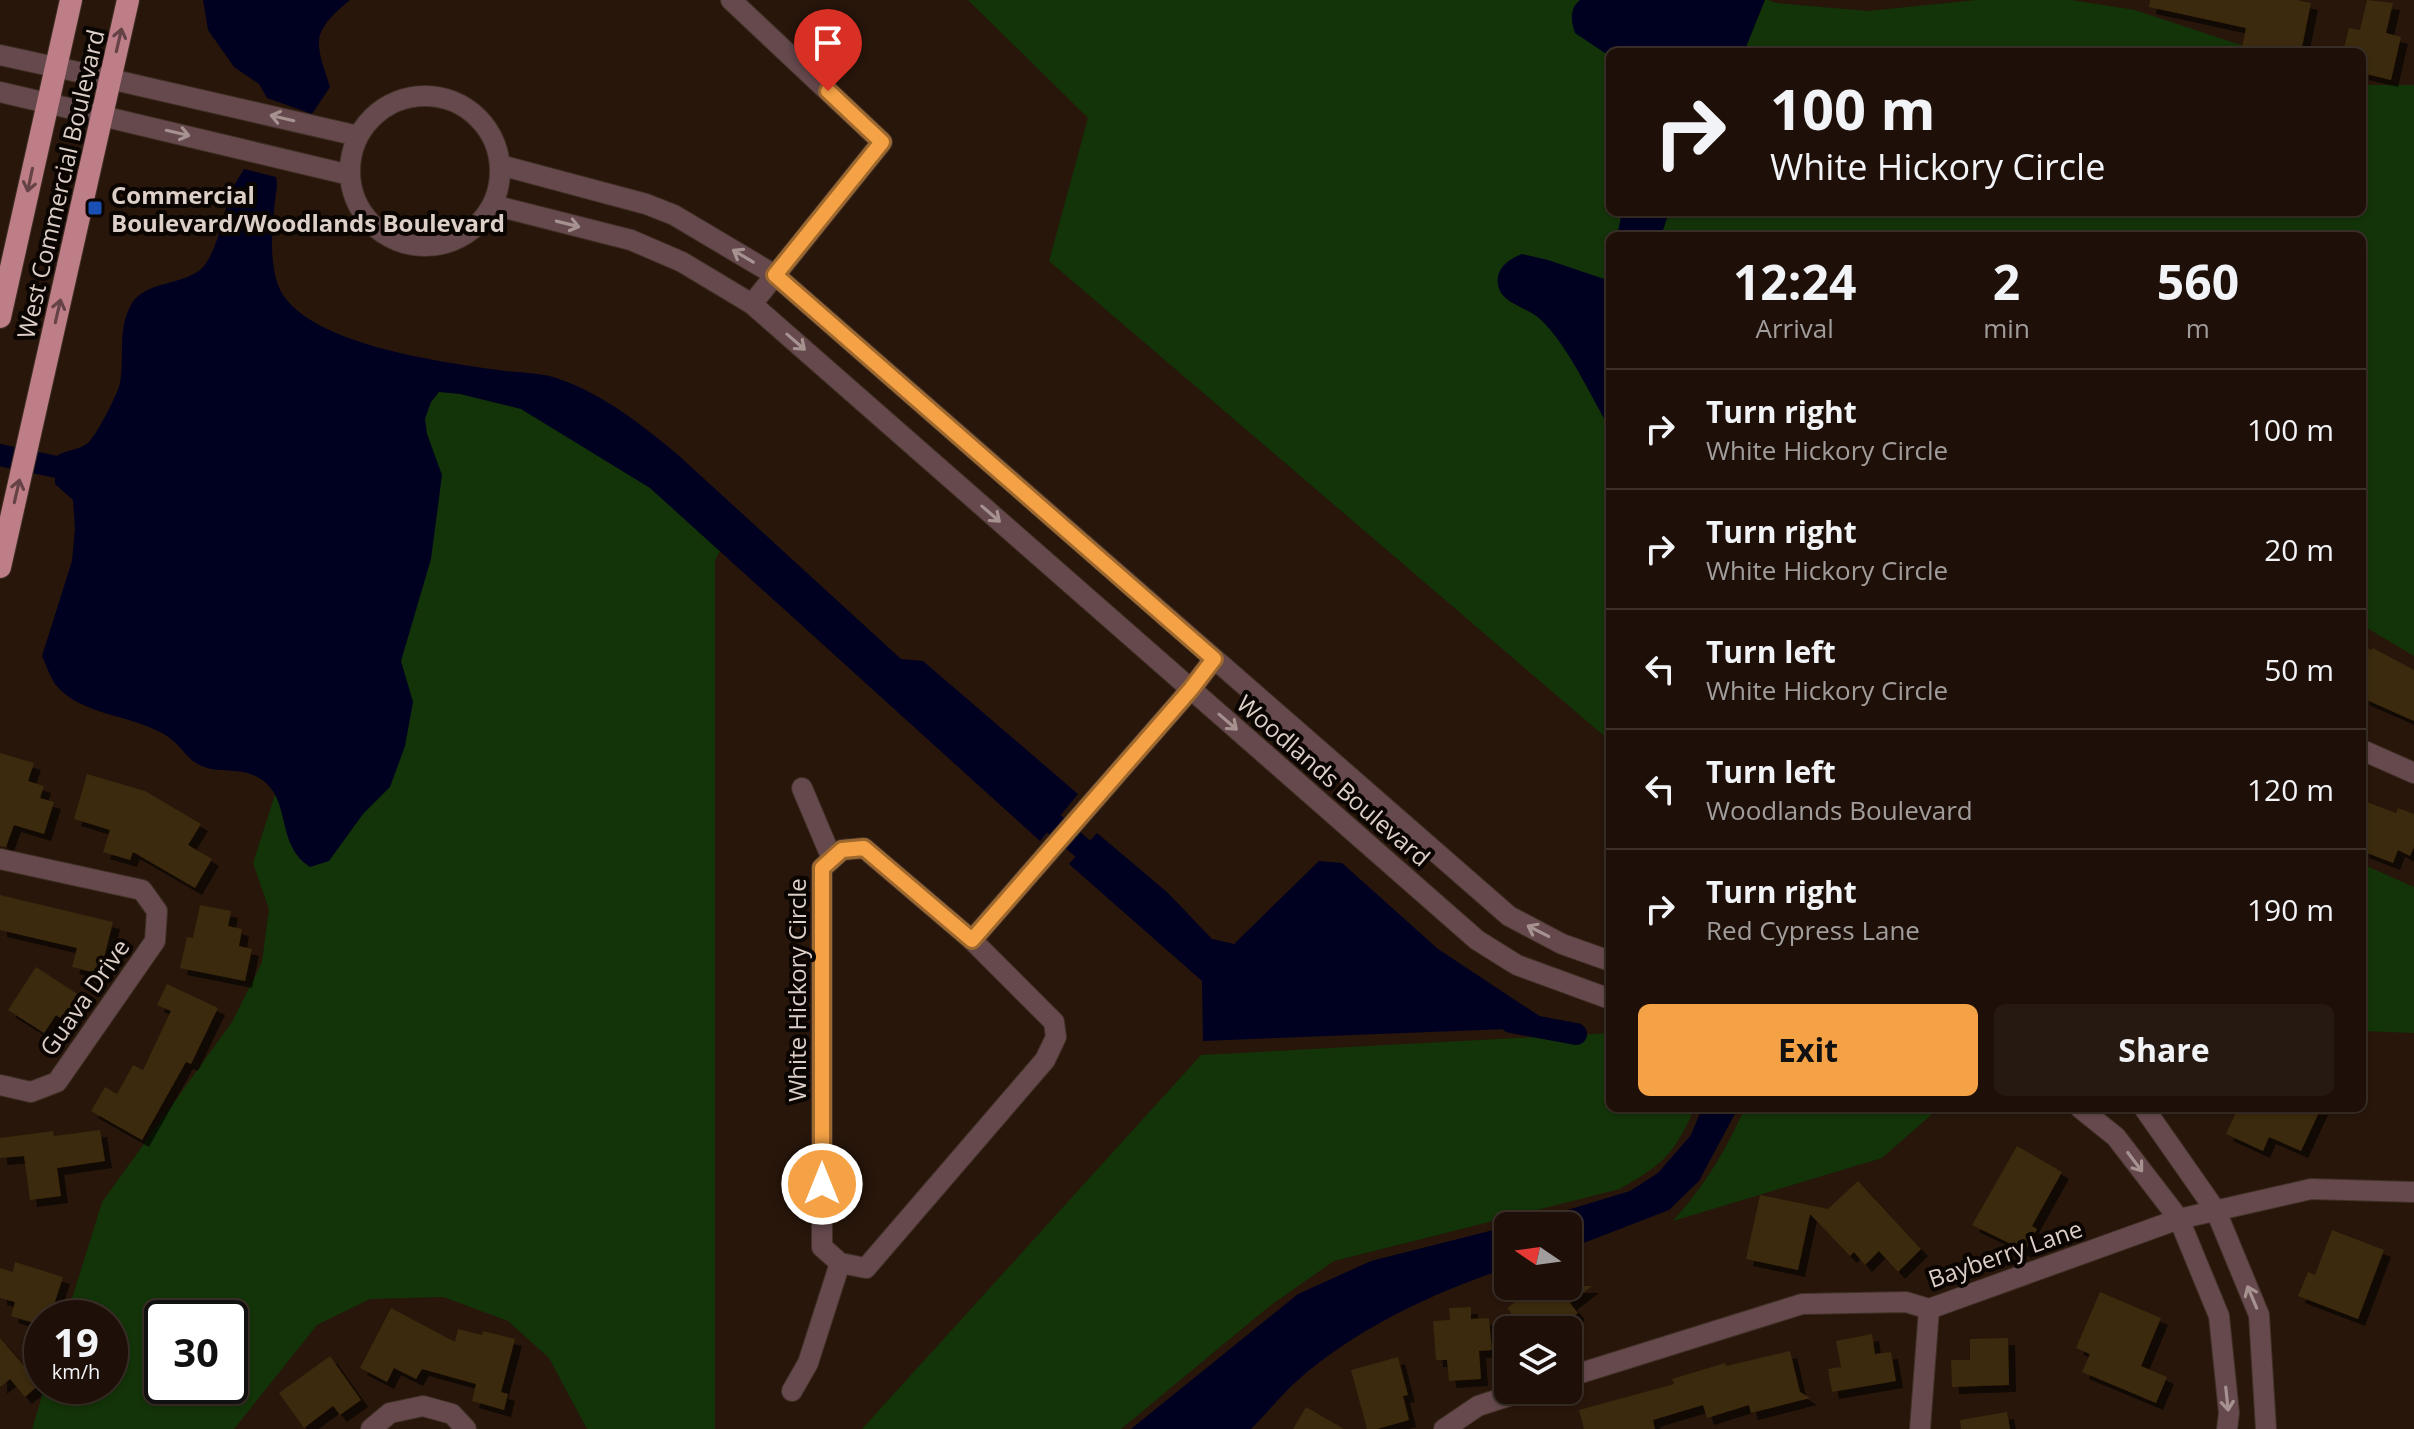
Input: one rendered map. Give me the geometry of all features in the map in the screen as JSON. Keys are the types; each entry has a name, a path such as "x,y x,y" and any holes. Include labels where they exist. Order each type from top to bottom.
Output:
{"highway":[{"name":"West Commercial Boulevard","path":"0,317 71,0"},
{"name":"West Commercial Boulevard","path":"0,567 128,0"}],"street":[{"path":"731,0 882,142 752,304"},
{"path":"0,55 358,136"},
{"path":"0,92 350,175"},
{"path":"416,96 440,97 463,105 482,121 495,142 500,165 499,186 493,205 478,225 458,239 434,246 409,246 386,236 368,221 355,200 350,175 351,155 358,136 373,116 393,102 416,96"},
{"name":"Woodlands Boulevard","path":"500,165 646,204 674,215 775,275 1509,916 1562,944 1606,960"},
{"name":"Woodlands Boulevard","path":"493,205 631,240 682,262 752,304 1477,940 1517,965 1606,998"},
{"path":"972,940 1214,659"},
{"path":"2366,752 2414,773"},
{"name":"White Hickory Circle","path":"802,788 832,859"},
{"name":"White Hickory Circle","path":"864,848 972,940 1054,1022 1056,1037 1045,1060 866,1268 840,1263 822,1247 822,868 842,850 864,848"},
{"name":"Guava Drive","path":"0,859 142,890 157,911 155,941 57,1082 31,1092 0,1085"},
{"path":"2085,1112 2116,1137 2179,1219 2219,1316 2229,1413 2227,1429"},
{"path":"2147,1112 2216,1211 2259,1315 2266,1429"},
{"name":"Bayberry Lane","path":"1582,1373 1802,1304 1906,1302 1929,1309 2179,1219 2311,1189 2414,1192"},
{"path":"792,1391 808,1363 840,1263"},
{"path":"1920,1429 1929,1309"},
{"path":"1444,1429 1478,1406 1494,1401"},
{"path":"371,1429 390,1413 423,1406 452,1414 466,1429"}],"green space":[{"path":"968,0 1768,0 1868,11 1976,0 2071,0 2135,10 2250,48 1606,48 1606,216 2366,216 2366,85 2414,85 2414,656 2366,627 2366,232 1606,232 1606,738 1049,261 1088,118"},
{"path":"408,380 512,385 727,539 715,560 715,1429 587,1429 549,1358 508,1321 443,1297 370,1299 317,1325 234,1429 32,1429 40,1404 128,1404 128,1300 72,1300 102,1202 232,1022 262,962 269,909 253,863"},
{"path":"2366,866 2414,887 2414,1033 2366,1031"},
{"path":"1606,1033 1606,1112 1693,1112 1666,1156 1648,1172 1620,1189 1529,1212 1494,1212 1494,1221 1334,1261 1271,1305 1121,1429 862,1429 1201,1055"},
{"path":"1743,1112 1934,1112 1882,1158 1673,1221 1714,1168"}],"water":[{"path":"203,0 350,0 328,21 319,39 321,59 330,87 312,114 267,98 259,84 234,67 208,30"},
{"path":"1580,0 1765,0 1746,48 1606,48 1605,53 1575,33 1574,7"},
{"path":"244,169 276,177 272,254 278,285 292,305 314,322 343,336 410,355 552,377 575,385 606,402 677,454 901,659 923,661 1078,794 1040,841 650,488 521,409 460,394 439,392 431,402 425,419 427,434 442,475 431,559 401,661 413,702 405,746 390,787 363,814 329,861 310,867 300,858 288,837 273,792 258,777 202,766 156,730 94,709 66,695 55,684 42,656 72,561 75,529 73,500 55,484 55,458 88,443 111,405 120,383 124,324 131,305 144,292 192,275 206,263 232,190"},
{"path":"1621,216 1668,216 1662,232 1618,232"},
{"path":"1522,254 1606,280 1606,422 1569,356 1550,330 1536,315 1507,299 1500,291 1499,273"},
{"path":"1097,833 1168,893 1212,939 1234,944 1319,861 1342,863 1438,949 1556,1027 1203,1041 1202,981 1069,864"},
{"path":"1700,1112 1736,1112 1699,1181 1669,1210 1582,1244 1582,1212 1561,1212 1630,1191 1658,1173 1691,1135"},
{"path":"1494,1230 1494,1273 1425,1300 1345,1344 1298,1380 1251,1429 1131,1429 1298,1294 1371,1261"}],"building":[{"path":"2150,0 2297,0 2311,3 2302,48 2242,47 2246,28 2149,7"},
{"path":"2367,0 2393,3 2386,33 2401,37 2391,80 2366,74 2366,48 2344,48 2349,28 2360,30"},
{"path":"2366,648 2373,648 2414,670 2414,721 2366,700"},
{"path":"0,753 34,763 28,781 44,786 40,798 54,802 44,834 14,825 6,847 0,846"},
{"path":"87,774 145,791 201,824 188,845 212,859 195,888 133,852 130,860 103,852 110,830 74,819"},
{"path":"2366,802 2396,813 2398,808 2414,814 2414,847 2410,856 2398,850 2393,863 2366,853"},
{"path":"0,895 113,922 100,974 72,967 77,948 0,930"},
{"path":"200,905 231,911 228,926 242,929 239,946 252,949 245,981 180,968 187,937 193,938"},
{"path":"36,967 82,997 66,1022 56,1015 44,1033 8,1010"},
{"path":"167,984 218,1008 191,1064 186,1062 142,1140 91,1111 105,1087 117,1094 133,1065 143,1070 171,1011 157,1005"},
{"path":"2236,1112 2319,1112 2301,1151 2269,1137 2263,1151 2226,1134"},
{"path":"100,1130 105,1161 57,1168 61,1196 30,1200 24,1156 0,1158 0,1138 53,1131 54,1136"},
{"path":"2017,1146 2062,1172 2032,1226 2037,1229 2025,1251 1972,1225"},
{"path":"1858,1181 1921,1249 1898,1272 1879,1251 1865,1265 1854,1252 1850,1256 1810,1214 1798,1270 1746,1259 1760,1195 1828,1209"},
{"path":"2332,1230 2384,1250 2358,1319 2298,1296 2308,1272 2315,1275"},
{"path":"15,1262 63,1277 56,1300 24,1300 24,1320 11,1316 15,1302 0,1298 0,1268 13,1272"},
{"path":"2100,1292 2161,1318 2141,1366 2167,1377 2156,1403 2082,1372 2090,1354 2076,1348"},
{"path":"1518,1300 1574,1300 1570,1303 1578,1313 1574,1316 1513,1316 1507,1308"},
{"path":"1471,1307 1471,1319 1489,1318 1492,1350 1479,1351 1481,1379 1449,1381 1447,1360 1436,1360 1433,1321 1450,1320 1449,1308"},
{"path":"391,1308 455,1342 458,1329 515,1339 501,1392 508,1394 504,1410 472,1401 476,1384 422,1369 416,1379 394,1368 387,1382 360,1368"},
{"path":"1872,1334 1875,1354 1891,1352 1896,1381 1832,1392 1828,1369 1841,1367 1836,1341"},
{"path":"0,1338 24,1366 24,1396 10,1379 0,1387"},
{"path":"2008,1338 2009,1385 1952,1387 1951,1360 1970,1360 1970,1339"},
{"path":"1790,1351 1800,1392 1810,1398 1751,1413 1749,1405 1707,1418 1703,1405 1653,1420 1655,1429 1584,1429 1579,1410 1674,1384 1672,1379 1725,1363 1726,1366"},
{"path":"330,1356 361,1400 340,1415 333,1406 304,1428 279,1393"},
{"path":"1398,1357 1408,1395 1403,1396 1409,1420 1367,1429 1351,1370"},
{"path":"1306,1407 1344,1429 1293,1429"},
{"path":"2007,1412 2010,1429 1961,1429 1960,1420"}],"waterway":[{"path":"0,455 85,473"},
{"path":"1032,805 1103,866"},
{"path":"1511,1022 1576,1034"}],"place":[{"name":"Commercial Boulevard/Woodlands Boulevard","path":"95,208"}],"route":[{"path":"822,1184 822,868 842,850 864,848 972,940 1214,659 775,275 882,142 828,91"}]}
